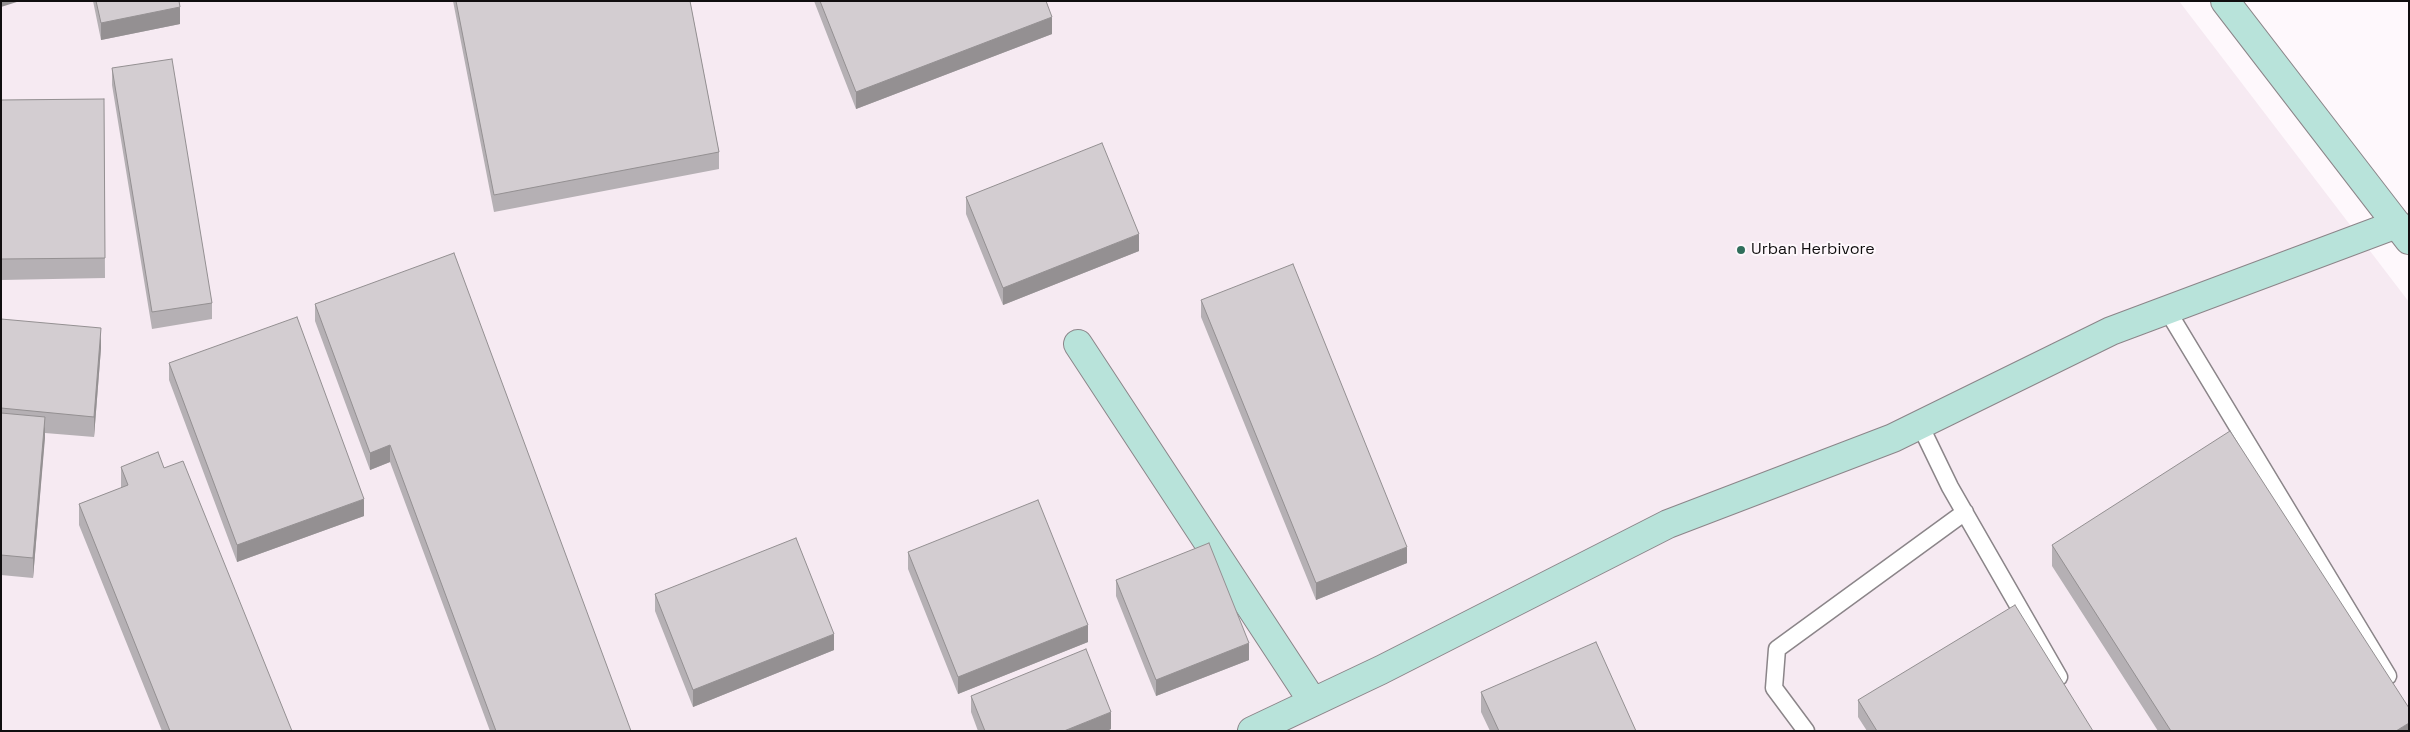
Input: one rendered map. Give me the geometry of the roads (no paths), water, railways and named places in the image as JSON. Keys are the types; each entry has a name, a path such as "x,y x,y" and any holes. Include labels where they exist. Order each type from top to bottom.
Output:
{"street":[{"path":"1252,731 1381,670 1668,524 1893,438 2112,331 2167,310 2403,232 2224,1"},
{"path":"1078,344 1313,702"}],"lane":[{"path":"2167,310 2398,693"},
{"path":"1920,425 1965,512 2065,689"},
{"path":"1806,731 1774,688 1777,649 1965,512"}],"place":[{"name":"Urban Herbivore","path":"1741,250"}]}
